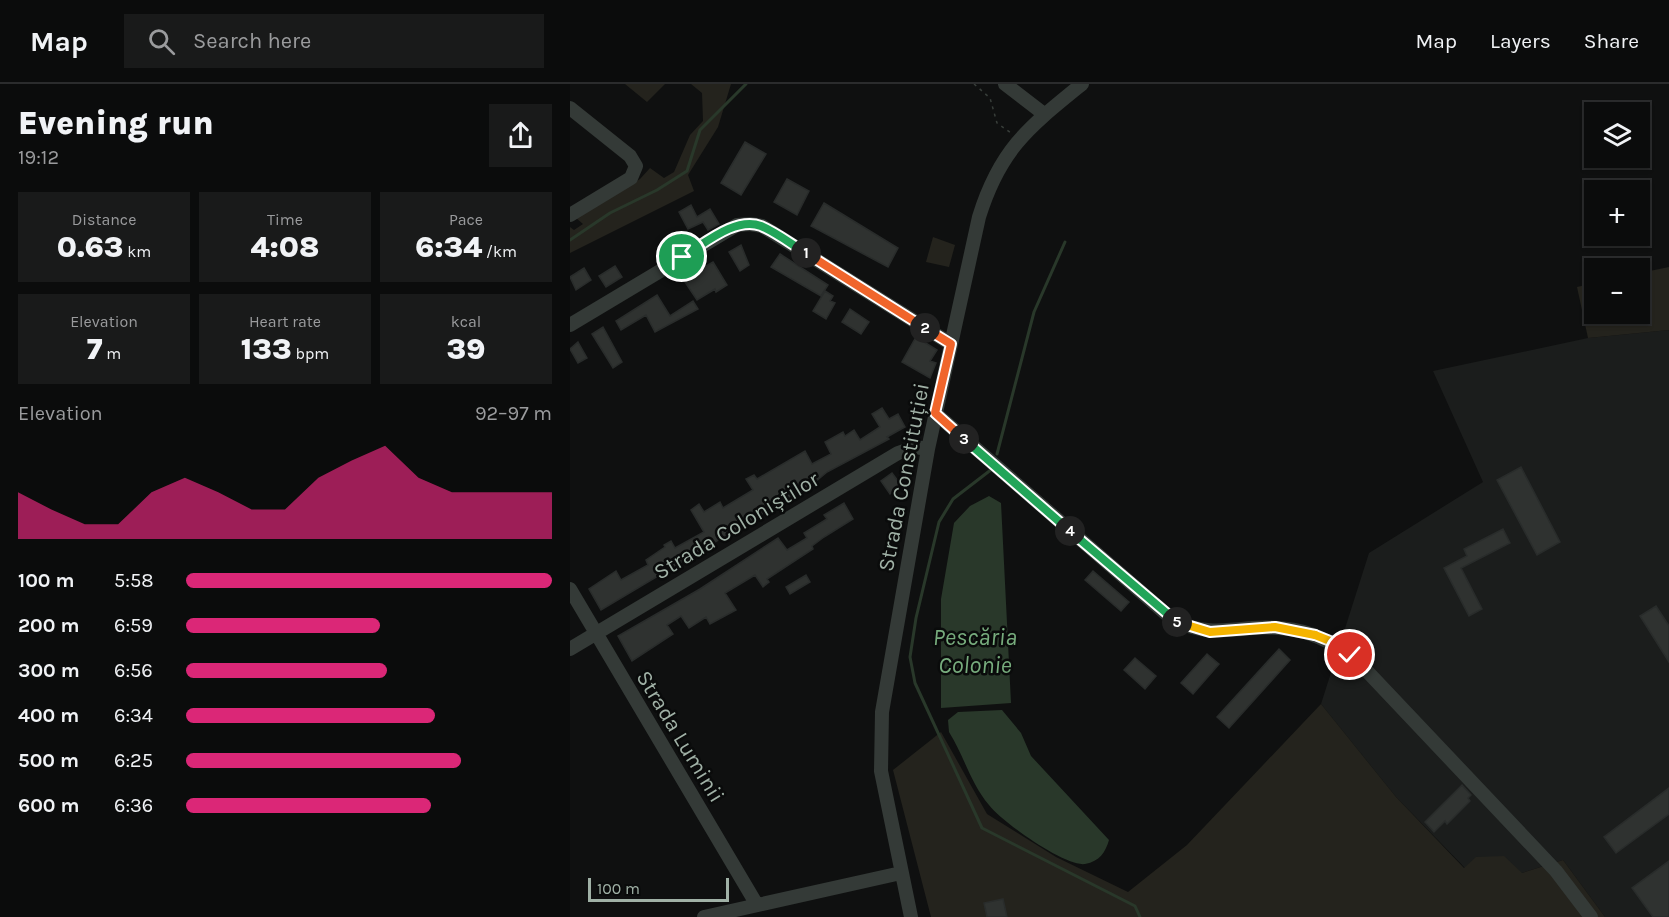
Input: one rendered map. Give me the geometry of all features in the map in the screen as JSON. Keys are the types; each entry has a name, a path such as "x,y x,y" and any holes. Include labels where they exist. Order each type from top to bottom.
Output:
{"street":[{"path":"1005,84 1044,114"},
{"name":"Strada Constituției","path":"911,917 884,792 879,742 888,673 935,413 987,192 995,173 1018,139 1044,114 1082,84"},
{"path":"570,108 630,156 636,166 631,178 570,216"},
{"path":"570,325 737,225 750,224 771,232 951,344"},
{"path":"935,413 1172,619 1186,627 1210,632 1275,627 1296,630 1335,643 1350,655 1556,871 1591,917"},
{"name":"Strada Coloniștilor","path":"570,649 898,453 915,447 928,449"},
{"name":"Strada Luminii","path":"570,589 757,905"},
{"path":"704,917 901,873"}],"path":[{"path":"974,84 990,98 997,123 1018,139"}],"shaded area":[{"path":"625,84 665,84 647,102"},
{"path":"691,84 731,84 718,127 688,175 694,191 570,253 570,227 574,230 583,224 576,218 640,179 650,168 664,178 674,172 690,135 703,121 702,93"},
{"path":"933,237 955,245 949,267 926,262"},
{"path":"1669,267 1669,330 1588,338 1585,324 1650,324 1650,271"},
{"path":"1584,285 1584,319 1577,287"},
{"path":"1669,330 1669,917 1605,917 1563,860 1522,873 1465,868 1396,797 1321,704 1369,553 1483,482 1433,371 1588,338"},
{"path":"1321,704 1396,797 1464,868 1476,857 1504,856 1522,873 1563,860 1605,917 931,917 893,770 941,732 987,814 1056,857 1128,892 1187,845"}],"water":[{"name":"Pescăria Colonie","path":"989,496 1001,503 1011,703 941,708 941,599 954,523 970,506"},
{"path":"1002,710 1021,733 1031,756 1109,840 1104,853 1095,861 1085,864 1076,863 1034,842 996,813 977,788 949,732 948,720 958,712"}],"building":[{"path":"745,142 766,154 741,195 721,183"},
{"path":"787,179 809,191 797,215 774,202"},
{"path":"824,203 898,248 888,267 811,226"},
{"path":"691,205 697,217 710,209 719,224 708,230 703,222 688,229 679,212"},
{"path":"741,245 749,265 740,271 729,252"},
{"path":"780,254 828,285 821,296 771,267"},
{"path":"713,262 727,285 697,300 683,279"},
{"path":"615,266 622,277 606,287 599,276"},
{"path":"584,268 591,280 576,290 570,277"},
{"path":"825,291 833,296 830,301 835,303 826,319 813,311"},
{"path":"657,295 670,316 693,301 698,309 655,332 646,315 621,330 616,321"},
{"path":"850,309 869,322 861,334 842,322"},
{"path":"603,327 622,362 613,368 592,334"},
{"path":"916,337 937,350 930,361 936,363 930,378 902,362"},
{"path":"578,342 587,358 578,363 570,349"},
{"path":"882,408 889,419 898,414 905,427 887,437 889,439 827,472 814,483 601,610 589,589 616,571 621,580 648,565 646,560 671,541 675,548 704,532 691,510 699,504 704,512 720,502 723,508 753,490 746,479 754,475 757,479 805,451 812,464 831,454 825,442 843,432 845,436 854,430 860,440 880,427 872,414"},
{"path":"1521,467 1560,542 1537,555 1497,480"},
{"path":"892,473 901,485 890,494 881,481"},
{"path":"844,503 853,519 824,537 812,546 813,549 767,579 769,582 763,587 755,575 725,593 736,610 710,624 706,617 689,628 681,616 667,625 673,634 632,661 618,636 700,589 778,538 787,550 807,538 804,533 827,519 824,515"},
{"path":"1503,529 1510,543 1461,568 1482,609 1469,616 1444,568 1467,556 1464,549"},
{"path":"1093,571 1129,602 1121,611 1085,580"},
{"path":"806,575 810,582 790,594 786,587"},
{"path":"1656,606 1669,626 1669,662 1640,616"},
{"path":"1279,649 1290,660 1229,728 1217,717"},
{"path":"1207,654 1219,664 1193,694 1181,683"},
{"path":"1135,658 1156,676 1145,689 1124,670"},
{"path":"1462,785 1471,795 1468,798 1470,801 1447,824 1445,821 1434,832 1425,822"},
{"path":"1669,788 1669,814 1616,853 1604,837"},
{"path":"1669,861 1669,917 1653,917 1632,888"},
{"path":"1003,899 1007,917 987,917 984,903"}],"waterway":[{"path":"570,240 610,213 657,190 687,171 700,130 746,84"},
{"path":"997,454 1034,312 1065,242"},
{"path":"992,469 953,499 939,522 916,618 910,657 915,683 982,828 1135,906 1140,917"}],"route":[{"path":"682,257 737,225 762,226 951,344 935,413 1172,619 1186,627 1210,632 1275,627 1296,630 1335,643 1350,655"}]}
